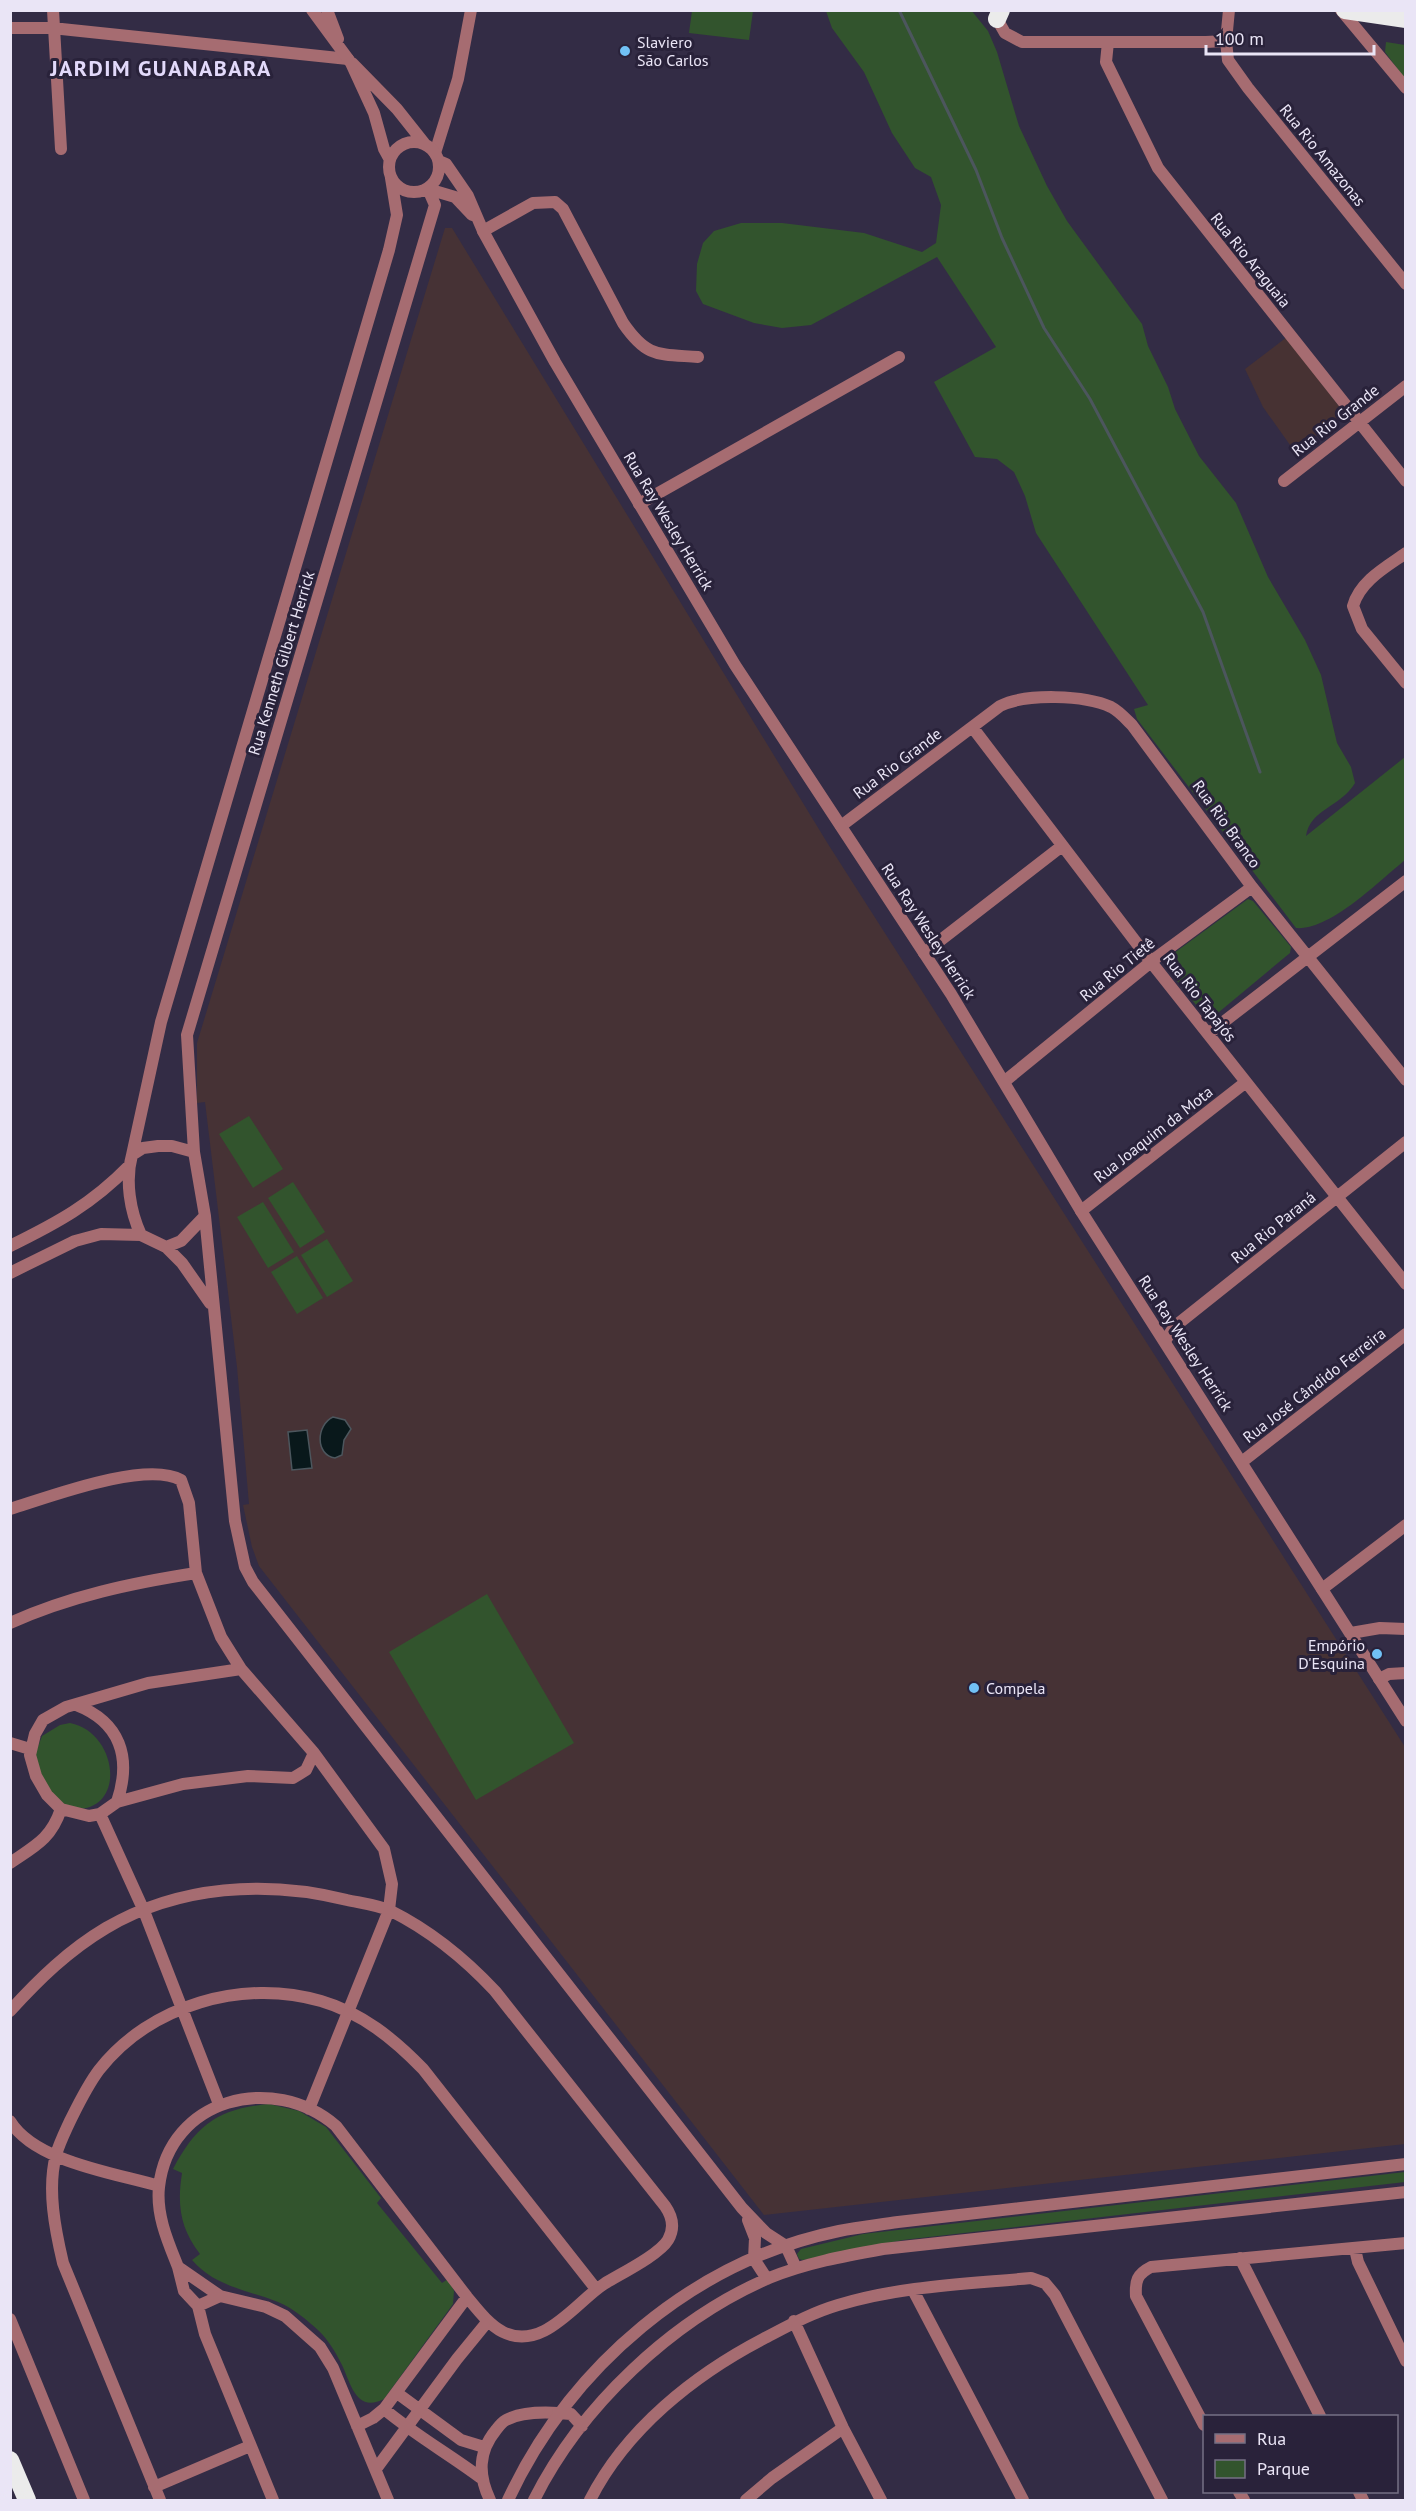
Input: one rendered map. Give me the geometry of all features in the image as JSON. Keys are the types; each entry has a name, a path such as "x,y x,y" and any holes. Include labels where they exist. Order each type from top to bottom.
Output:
{"highway":[{"path":"1343,10 1406,19"},
{"path":"10,2460 27,2500"},
{"path":"10,2492 14,2500"}],"street":[{"path":"52,10 61,148"},
{"path":"312,10 349,61"},
{"path":"141,1235 133,1217 130,1160 161,1022 389,250 397,215 390,160 384,149 374,113 327,10"},
{"path":"428,189 436,180 437,157 458,79 471,10"},
{"path":"998,13 1005,33 1022,42 1226,41 1229,10"},
{"path":"1343,10 1406,88"},
{"path":"10,27 52,28 349,61 356,64 398,109 437,157"},
{"name":"Rua Rio Amazonas","path":"1226,41 1228,60 1248,88 1406,284"},
{"name":"Rua Rio Araguaia","path":"1108,42 1106,63 1158,168 1406,481"},
{"path":"390,160 399,147 414,142 424,143"},
{"name":"Rua Ray Wesley Herrick","path":"437,157 446,164 468,196 480,226 555,362 735,665 924,953 1005,1081 1081,1211 1243,1461 1379,1679 1405,1716"},
{"path":"392,178 404,190 413,192 428,189 454,197 480,226 533,203 555,202 563,209 622,323 634,340 645,349 659,354 698,357"},
{"name":"Rua Kenneth Gilbert Herrick","path":"194,1152 187,1035 435,204 428,189"},
{"path":"639,504 899,357"},
{"name":"Rua Rio Grande","path":"1284,481 1406,386"},
{"path":"1406,553 1367,582 1353,606 1362,629 1406,683"},
{"name":"Rua Rio Branco","path":"973,728 1000,706 1014,699 1077,699 1110,707 1132,725 1252,887 1406,1080"},
{"name":"Rua Rio Grande","path":"841,826 973,728"},
{"name":"Rua Rio Tapajós","path":"973,728 1151,962 1406,1284"},
{"path":"924,953 1062,846"},
{"path":"1208,1034 1406,881"},
{"name":"Rua Rio Tietê","path":"1005,1081 1151,962 1252,887"},
{"name":"Rua Joaquim da Mota","path":"1081,1211 1246,1082"},
{"name":"Rua Rio Paraná","path":"1165,1341 1174,1327 1406,1142"},
{"path":"10,1246 71,1216 109,1186 143,1148 172,1146 194,1152 205,1216 212,1307 235,1521 245,1567 253,1582 742,2208 766,2233 786,2246 796,2268"},
{"path":"166,1247 181,1241 205,1216"},
{"path":"10,1273 75,1241 101,1234 141,1235 166,1247 182,1263 212,1307"},
{"name":"Rua José Cândido Ferreira","path":"1243,1461 1406,1334"},
{"path":"10,1509 73,1489 130,1476 170,1474 181,1480 186,1491 196,1573 210,1614 241,1669 314,1753 384,1849 392,1884 389,1910 350,2014 309,2109"},
{"path":"1322,1589 1406,1525"},
{"path":"10,1623 82,1596 135,1582 196,1573"},
{"path":"1351,1633 1380,1628 1406,1629"},
{"path":"241,1669 148,1683 76,1705 43,1720 30,1749 36,1776 47,1795 61,1809 89,1816 100,1814 117,1802 158,1789 213,1779 293,1778 306,1770 314,1753"},
{"path":"1379,1679 1389,1674 1406,1673"},
{"path":"76,1705 104,1719 118,1738 123,1769 122,1788 117,1802"},
{"path":"10,1743 30,1749"},
{"path":"10,1863 50,1833 55,1827 61,1809"},
{"path":"100,1814 144,1911 219,2104"},
{"path":"10,2011 43,1975 77,1947 108,1927 144,1911 213,1891 264,1887 314,1891 389,1910 443,1943 473,1968 495,1991 668,2211 672,2228 663,2246 596,2289 551,2328 534,2334 518,2335 504,2332 488,2321 466,2297 346,2138 325,2117 287,2101 259,2097 219,2104 197,2119 174,2143 159,2186 161,2215 184,2291 198,2306 205,2334 273,2500"},
{"path":"160,2500 63,2263 53,2206 56,2156 83,2093 100,2069 141,2030 183,2007 234,1995 264,1993 293,1995 323,2001 376,2027 399,2043 423,2069 596,2289"},
{"path":"10,2121 30,2142 56,2156 159,2186"},
{"path":"508,2500 529,2457 558,2413 618,2346 666,2307 754,2259 786,2246 839,2231 898,2222 1406,2164"},
{"path":"534,2500 547,2475 582,2426 628,2373 673,2334 767,2279 796,2268 831,2258 883,2249 1406,2192"},
{"path":"742,2208 755,2238 754,2259 767,2279"},
{"path":"1203,2423 1136,2296 1135,2282 1141,2272 1150,2267 1406,2243"},
{"path":"1355,2249 1358,2262 1406,2361"},
{"path":"1240,2258 1319,2415"},
{"path":"178,2267 220,2296 266,2307 285,2316 304,2330 320,2347 333,2367 388,2500"},
{"path":"590,2500 626,2448 666,2405 723,2361 794,2321 838,2305 913,2290 1031,2278 1045,2283 1055,2295 1162,2500"},
{"path":"913,2290 1023,2500"},
{"path":"198,2306 220,2296"},
{"path":"357,2426 384,2409 466,2297"},
{"path":"10,2319 84,2500"},
{"path":"376,2469 488,2321"},
{"path":"794,2321 843,2428 881,2500"},
{"path":"397,2393 461,2440 484,2447"},
{"path":"384,2409 407,2428 450,2454 481,2478"},
{"path":"490,2500 481,2478 484,2447 504,2420 531,2413 558,2413 575,2417 582,2426"},
{"path":"746,2500 772,2478 843,2428"},
{"path":"154,2487 250,2446"}],"shaded area":[{"path":"445,228 452,228 828,844 1405,1747 1405,2144 764,2215 259,1566 252,1547 243,1505 249,1504 237,1367 205,1102 197,1103 197,1043"},
{"path":"1287,337 1345,414 1295,452 1263,407 1245,369"},
{"path":"333,1417 345,1420 351,1429 344,1440 342,1455 335,1458 328,1456 324,1451 320,1439 323,1426"},
{"path":"307,1430 312,1468 292,1470 288,1432"}],"green space":[{"path":"971,10 988,31 997,52 1019,126 1047,186 1067,221 1142,324 1148,346 1168,387 1175,409 1199,456 1236,503 1268,577 1305,640 1321,675 1337,743 1351,767 1355,783 1342,798 1313,820 1306,836 1405,757 1405,860 1354,903 1324,922 1296,928 1137,719 1134,709 1148,705 1036,533 1025,496 1014,472 997,459 975,457 934,382 996,347 937,257 811,325 782,328 754,323 703,304 696,291 697,264 703,243 714,231 741,223 782,223 864,233 922,252 936,243 941,205 931,177 915,168 892,133 864,72 832,28 826,11"},
{"path":"692,11 753,11 749,40 689,33"},
{"path":"1386,42 1405,45 1405,79 1385,52"},
{"path":"1248,899 1253,901 1291,947 1290,953 1213,1017 1204,1015 1166,967 1166,959"},
{"path":"249,1116 283,1169 253,1188 219,1134"},
{"path":"293,1182 325,1232 300,1248 268,1198"},
{"path":"263,1202 294,1252 268,1268 237,1217"},
{"path":"327,1239 353,1281 327,1297 301,1255"},
{"path":"297,1256 323,1298 297,1314 271,1272"},
{"path":"487,1594 574,1743 476,1800 389,1652"},
{"path":"70,1723 87,1730 100,1742 107,1757 110,1774 108,1789 100,1801 85,1808 65,1808 40,1781 35,1755 42,1736 60,1725"},
{"path":"269,2104 299,2111 326,2127 381,2198 377,2203 442,2283 448,2279 454,2291 453,2304 384,2399 367,2402 356,2394 329,2343 300,2315 278,2302 221,2282 210,2276 192,2260 200,2254 188,2235 182,2216 180,2196 182,2173 173,2169 191,2141 211,2122 236,2110"},
{"path":"1405,2172 1405,2182 903,2240 803,2260 799,2259 797,2254 801,2249 863,2234"}],"waterway":[{"path":"899,10 976,170 1002,238 1044,328 1090,399 1203,612 1260,772"}],"place":[{"name":"Slaviero São Carlos","path":"625,51"},
{"name":"Empório D'Esquina","path":"1377,1654"},
{"name":"Compela","path":"974,1688"}],"district":[{"name":"JARDIM GUANABARA","path":"161,68"}]}
